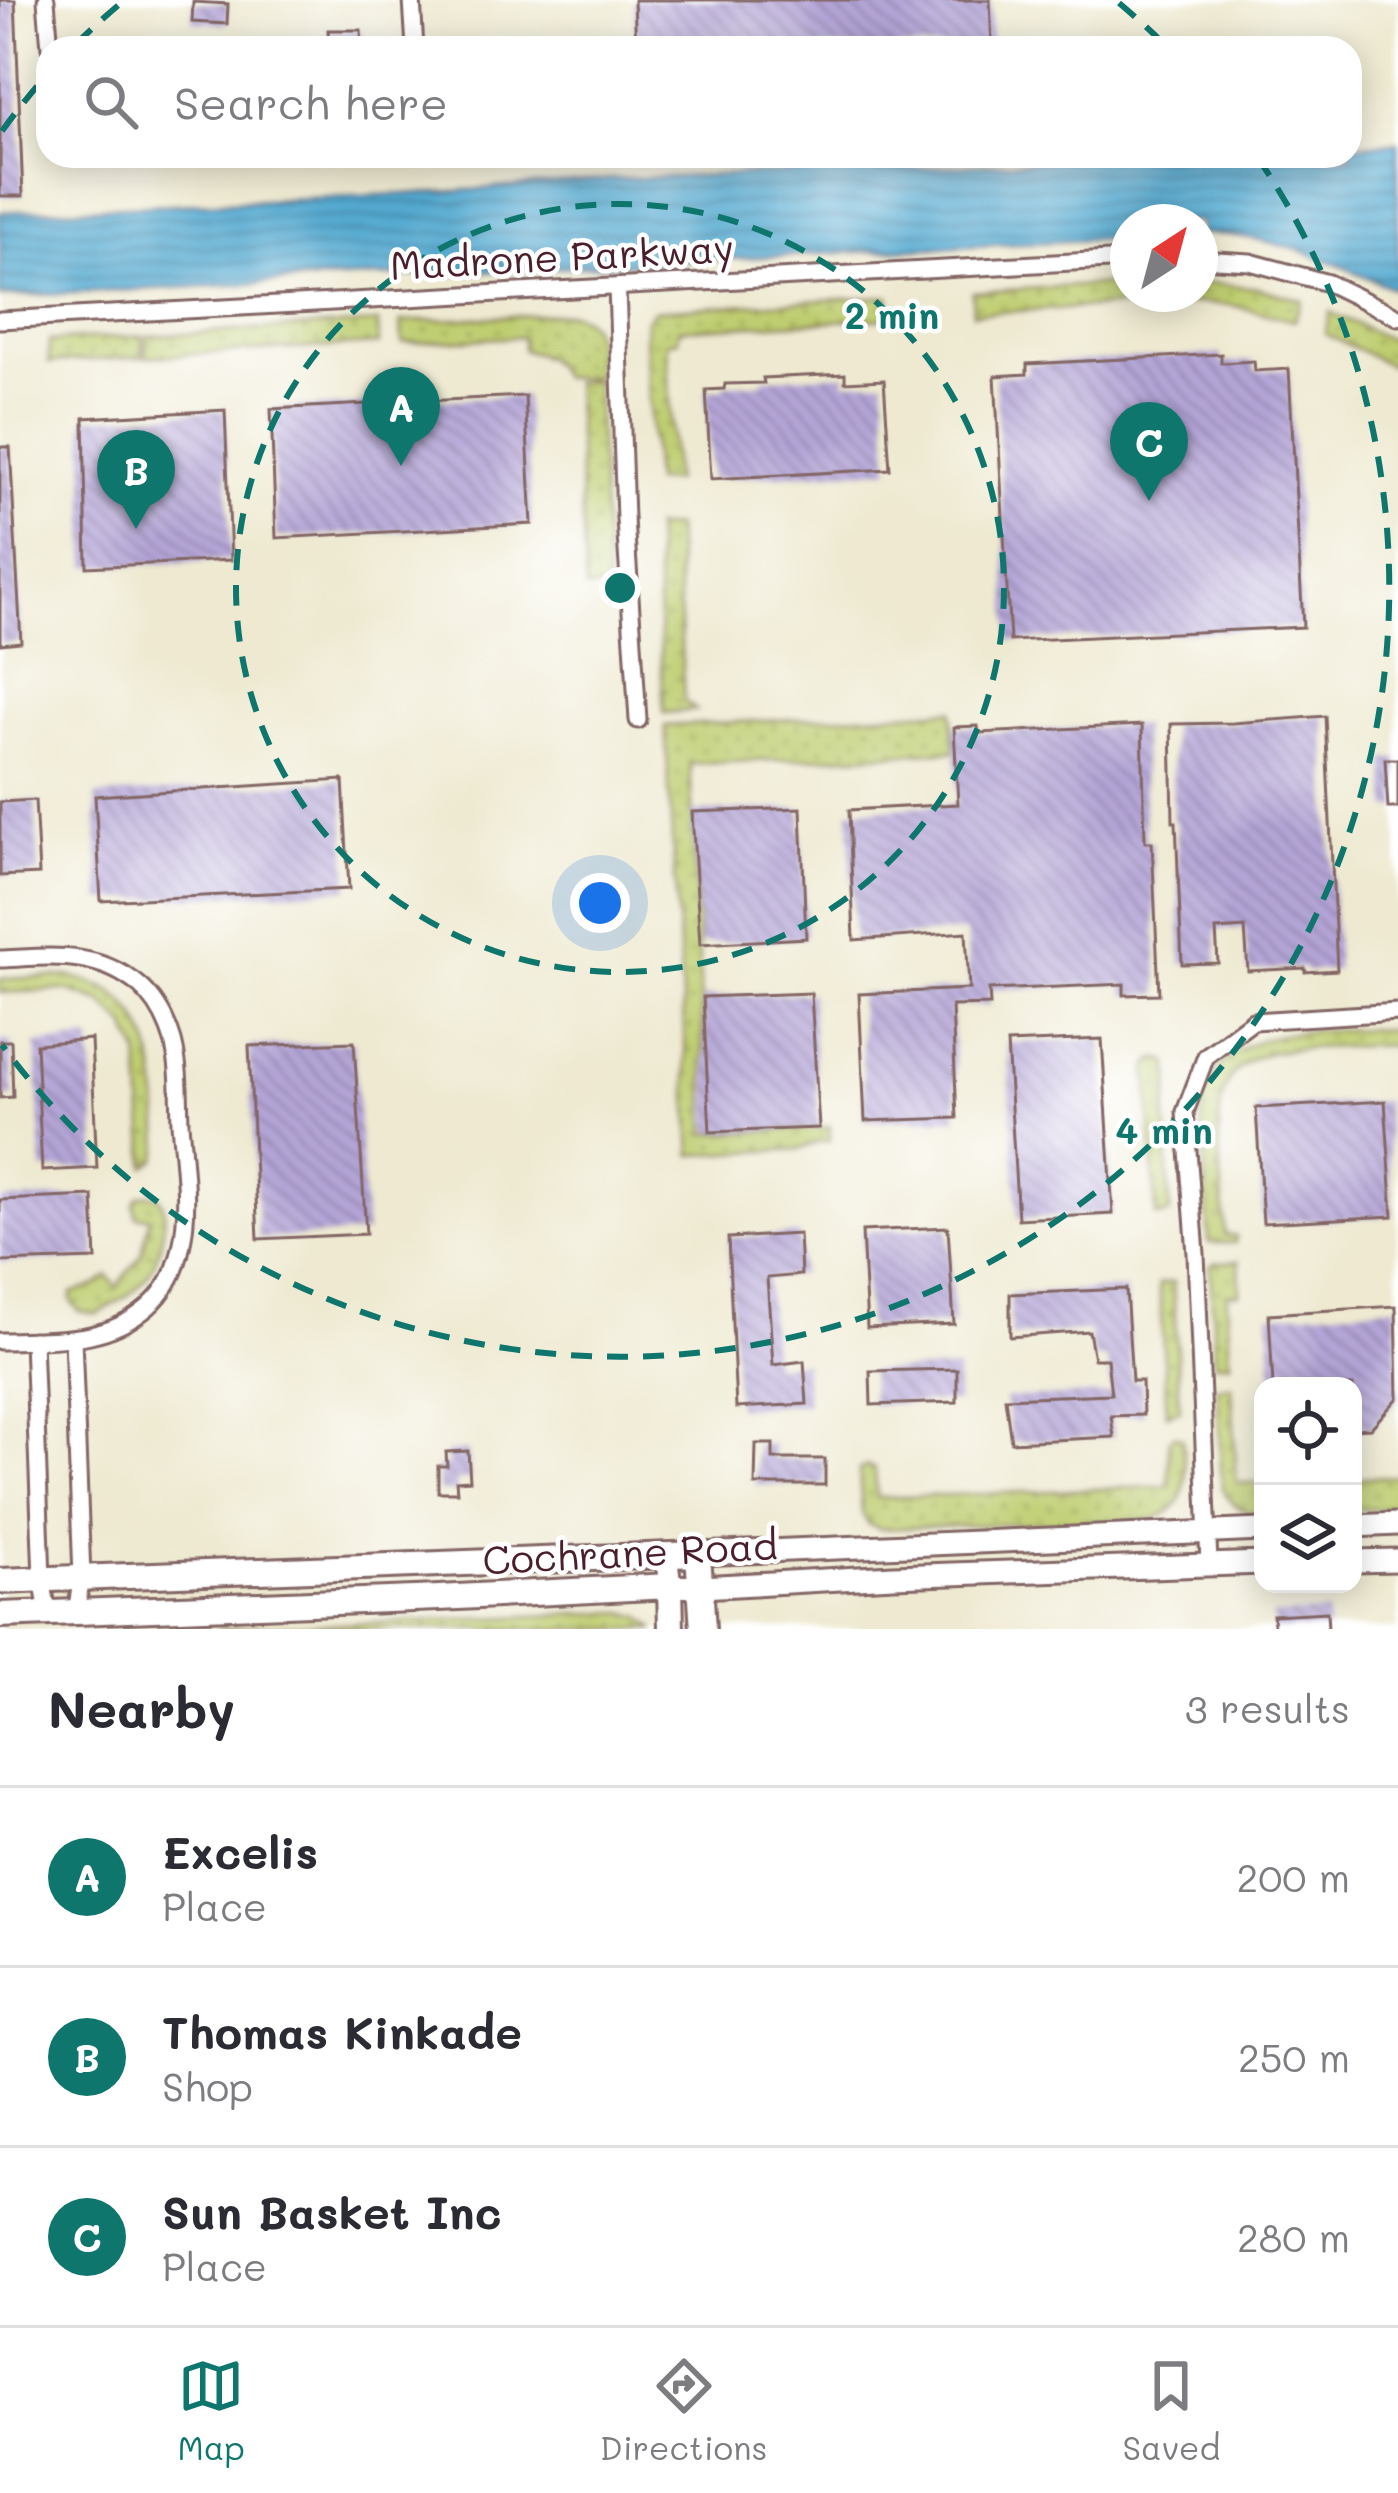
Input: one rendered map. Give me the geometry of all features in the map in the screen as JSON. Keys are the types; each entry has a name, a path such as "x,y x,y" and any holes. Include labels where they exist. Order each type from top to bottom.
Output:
{"main road":[{"path":"1362,1526 1398,1524"},
{"name":"Cochrane Road","path":"0,1581 1254,1530"},
{"path":"667,1554 671,1629"},
{"path":"698,1554 703,1629"},
{"path":"1362,1561 1398,1560"},
{"name":"Cochrane Road","path":"0,1615 1254,1563"}],"street":[{"path":"46,0 49,36"},
{"path":"412,0 415,36"},
{"name":"Madrone Parkway","path":"0,320 1110,260"},
{"path":"1218,260 1250,262 1328,284 1398,317"},
{"path":"616,287 638,720"},
{"path":"0,959 73,956 107,967 141,987 152,1000 173,1042 185,1222 177,1262 163,1292 142,1312 106,1333 0,1341"},
{"path":"1209,1564 1185,1112 1206,1056 1253,1021 1398,1012"},
{"path":"73,1338 82,1577 76,1612"},
{"path":"33,1340 47,1613"}],"green space":[{"path":"1110,284 1110,307 973,313 972,292"},
{"path":"1218,284 1302,300 1294,321 1218,304"},
{"path":"889,296 890,318 679,329 678,340 667,342 674,481 654,482 645,339 646,320 654,310"},
{"path":"1330,312 1398,344 1398,369 1325,334"},
{"path":"580,316 592,329 596,377 561,378 546,359 523,350 522,337 402,343 401,322"},
{"path":"378,323 379,344 146,357 146,336"},
{"path":"142,336 143,357 49,363 49,341"},
{"path":"596,381 607,588 586,589 574,382"},
{"path":"675,527 684,701 696,710 664,713 654,528"},
{"path":"952,710 955,751 690,764 707,1134 830,1127 830,1141 801,1149 692,1155 665,726"},
{"path":"68,976 112,992 129,1007 149,1043 157,1084 160,1148 157,1159 146,1166 139,1053 126,1026 101,1002 66,990 0,993 0,979"},
{"path":"1397,1029 1397,1057 1391,1045 1298,1049 1251,1059 1238,1069 1223,1094 1219,1126 1225,1235 1236,1236 1235,1243 1209,1243 1202,1111 1211,1080 1227,1059 1250,1044 1278,1036"},
{"path":"1155,1059 1169,1064 1171,1075 1166,1115 1170,1213 1163,1216 1156,1216 1148,1074"},
{"path":"159,1196 165,1215 159,1250 148,1275 109,1308 95,1315 79,1311 71,1293 95,1286 108,1276 117,1287 142,1254 150,1217 136,1216 134,1205 138,1197"},
{"path":"1239,1261 1240,1293 1227,1294 1230,1362 1215,1363 1210,1266"},
{"path":"1173,1282 1180,1410 1167,1414 1159,1284"},
{"path":"1232,1385 1237,1483 1254,1483 1254,1513 1239,1508 1222,1489 1217,1387"},
{"path":"1173,1435 1182,1438 1184,1487 1176,1506 1153,1519 880,1529 868,1524 862,1513 859,1470 867,1466 875,1469 877,1498 1169,1486"},
{"path":"1398,1476 1398,1508 1362,1510 1362,1478"},
{"path":"625,1612 642,1617 655,1629 216,1629"}],"water":[{"path":"1398,142 1398,291 1277,244 1218,235 1218,204 1110,204 1110,239 0,297 0,212 441,192 610,179 916,168 1362,168 1362,144"}],"building":[{"path":"0,0 15,0 23,196 0,196"},
{"path":"634,0 990,0 992,36 636,36"},
{"path":"193,2 228,4 227,24 192,22"},
{"path":"328,30 361,30 361,36 328,36"},
{"path":"1221,354 1221,363 1254,361 1255,371 1289,369 1303,627 1010,641 995,376 1027,374 1027,364"},
{"path":"845,374 845,382 884,380 890,469 711,479 706,390 724,389 725,384 764,383 763,378"},
{"path":"525,396 532,524 276,538 271,409"},
{"path":"225,410 231,560 87,567 84,418"},
{"path":"0,447 10,447 21,642 0,644"},
{"path":"1325,716 1337,970 1248,971 1245,928 1216,930 1218,963 1182,964 1171,724"},
{"path":"1142,725 1145,842 1152,842 1159,994 1124,995 1124,984 989,990 990,1005 952,1006 957,1118 865,1121 859,994 969,989 966,932 854,940 849,810 958,804 954,727 978,726 979,733"},
{"path":"1385,759 1398,759 1398,808 1388,808"},
{"path":"343,780 349,889 101,901 95,796"},
{"path":"35,800 39,874 0,876 0,802"},
{"path":"801,808 806,938 700,944 692,812"},
{"path":"811,993 819,1128 710,1132 703,997"},
{"path":"91,1039 97,1168 42,1171 36,1044"},
{"path":"1102,1039 1113,1214 1018,1219 1007,1043"},
{"path":"0,1041 11,1041 13,1097 0,1098"},
{"path":"354,1042 366,1234 258,1239 249,1046"},
{"path":"1385,1101 1393,1216 1263,1223 1256,1108"},
{"path":"93,1196 96,1259 0,1262 0,1200"},
{"path":"948,1227 954,1324 867,1328 862,1231"},
{"path":"799,1234 801,1275 767,1278 773,1365 804,1361 807,1404 736,1408 728,1238"},
{"path":"1126,1289 1132,1381 1142,1381 1143,1415 1111,1416 1114,1437 1011,1442 1005,1398 1111,1394 1107,1359 1094,1359 1089,1331 1010,1337 1010,1294"},
{"path":"1396,1306 1398,1398 1371,1428 1362,1428 1362,1377 1272,1377 1269,1314"},
{"path":"957,1369 957,1402 871,1405 870,1371"},
{"path":"756,1444 773,1444 773,1459 825,1459 825,1485 755,1485"},
{"path":"468,1451 470,1480 456,1481 457,1492 438,1492 438,1466 447,1466 446,1452"},
{"path":"1327,1612 1328,1629 1274,1629 1273,1615"}],"place":[{"name":"Excelis","path":"401,466"},
{"name":"Sun Basket Inc","path":"1149,501"},
{"name":"Thomas Kinkade","path":"136,529"}]}
